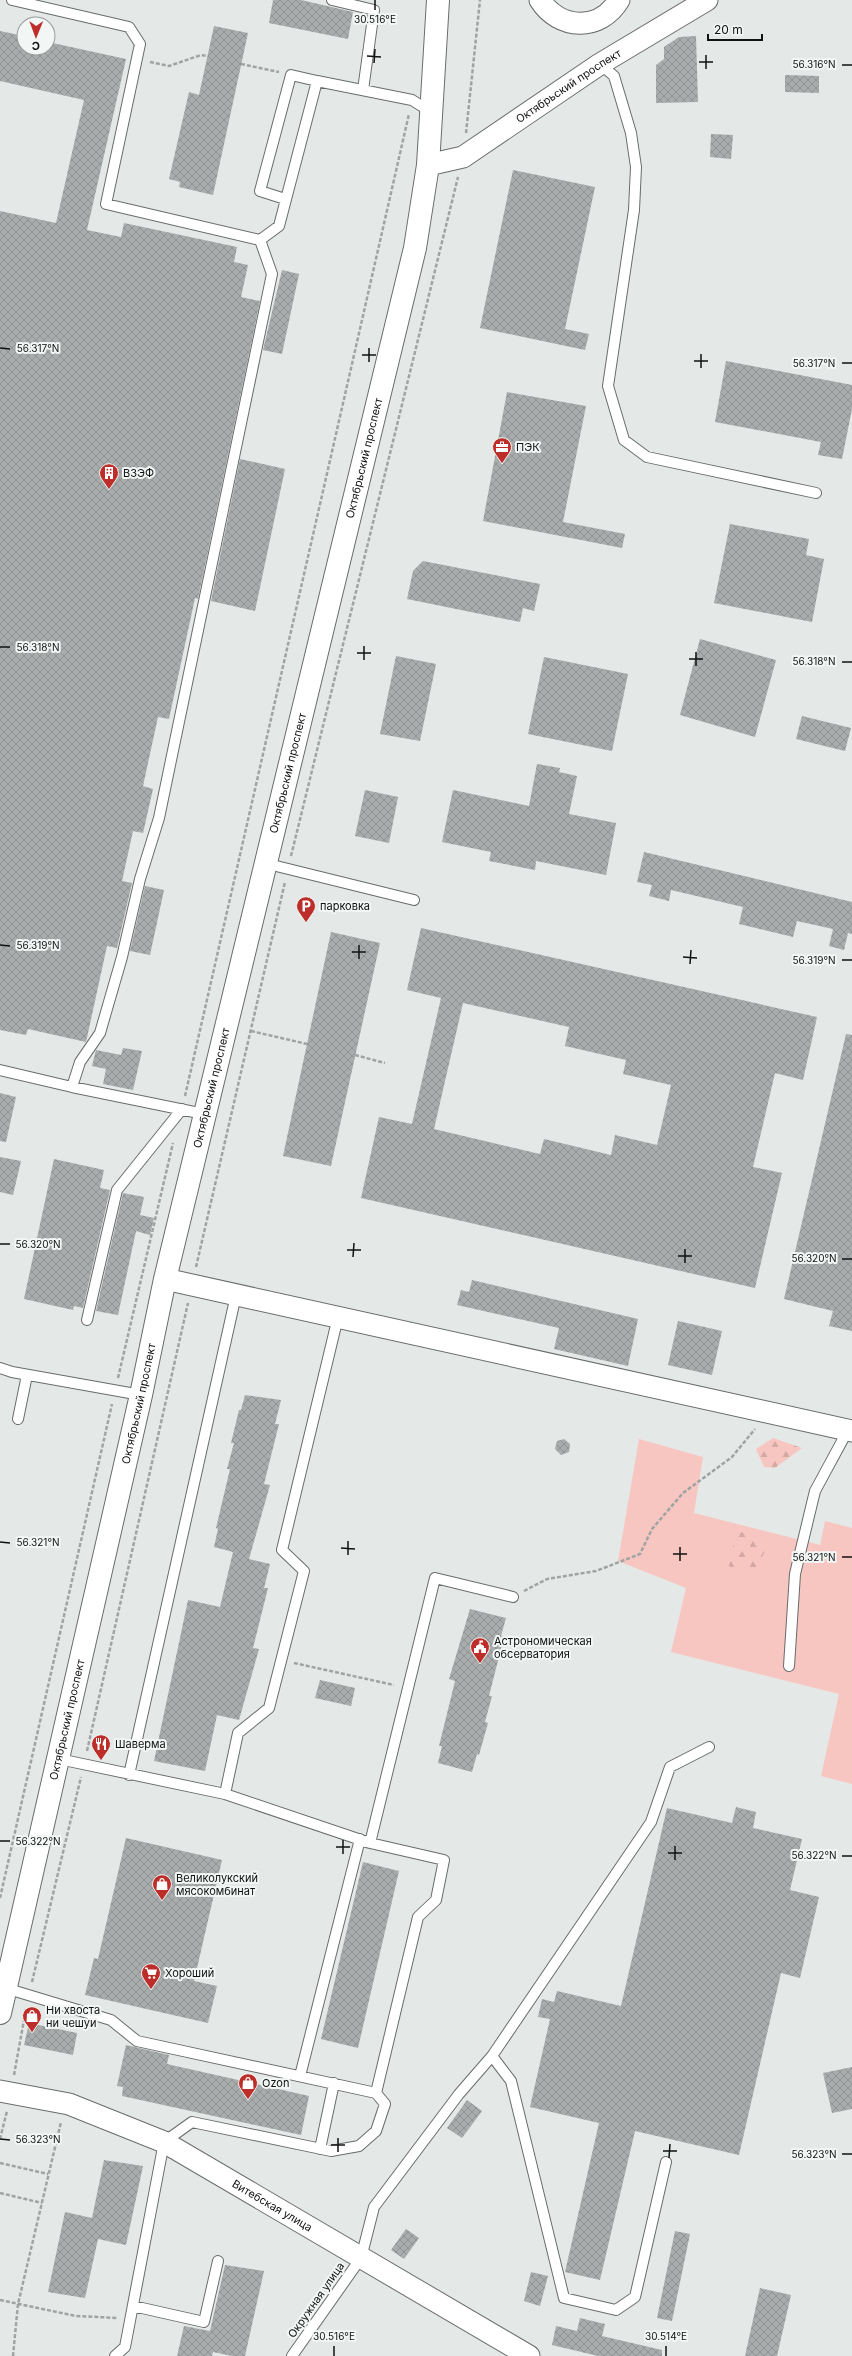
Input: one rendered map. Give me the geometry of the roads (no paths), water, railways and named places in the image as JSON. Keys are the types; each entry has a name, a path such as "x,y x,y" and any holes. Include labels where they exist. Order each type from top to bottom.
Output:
{"main road":[{"name":"Октябрьский проспект","path":"0,2013 141,1395 165,1279 264,863 413,256 428,165 438,0"}],"street":[{"path":"540,0 546,10 558,19 572,24 588,24 602,18 614,9 619,0"},
{"name":"Октябрьский проспект","path":"428,165 463,157 600,64 678,7 707,0"},
{"path":"165,1279 236,1296 338,1317 850,1430"},
{"name":"Витебская улица","path":"6,2092 65,2103 164,2142 529,2356"}],"lane":[{"path":"12,0 129,26 140,44 106,204 260,240 279,226 317,81"},
{"path":"332,0 374,10 363,90"},
{"path":"600,64 614,76 631,133 636,167 634,210 608,386 624,440 647,457 816,492"},
{"path":"286,199 260,191 291,75 412,100 432,114"},
{"path":"72,1087 80,1062 100,1033 122,957 140,879 161,810 272,274 260,240"},
{"path":"264,863 414,900"},
{"path":"0,1070 72,1087 204,1114"},
{"path":"87,1320 117,1190 182,1109"},
{"path":"129,1775 236,1296"},
{"path":"225,1794 238,1733 269,1708 304,1571 282,1550 338,1317"},
{"path":"0,1368 27,1375 141,1395"},
{"path":"18,1419 27,1375"},
{"path":"789,1666 795,1574 815,1491 850,1430"},
{"path":"370,1843 435,1578 513,1597"},
{"path":"361,2258 374,2207 459,2094 492,2056 651,1822 670,1767 710,1747"},
{"path":"59,1759 129,1775 225,1794 370,1843 444,1860 436,1900 418,1917 376,2092"},
{"path":"300,2076 360,1839"},
{"path":"5,1988 111,2020 137,2042 376,2092 385,2104 376,2131 359,2146 331,2151 192,2122 164,2142 133,2306 127,2351 115,2356"},
{"path":"492,2056 511,2081 564,2298 616,2310 635,2297 666,2162"},
{"path":"320,2149 334,2083"},
{"name":"Окружная улица","path":"292,2356 361,2258"},
{"path":"133,2306 204,2322 218,2261"}],"place":[{"name":"ПЭК","path":"502,464"},
{"name":"ВЗЭФ","path":"109,490"},
{"name":"парковка","path":"306,923"},
{"name":"Aстрономическая обсерватория","path":"480,1664"},
{"name":"Шаверма","path":"101,1761"},
{"name":"Великолукский мясокомбинат","path":"162,1901"},
{"name":"Хороший","path":"151,1990"},
{"name":"Ни хвоста ни чешуи","path":"32,2033"},
{"name":"Ozon","path":"248,2100"}]}
